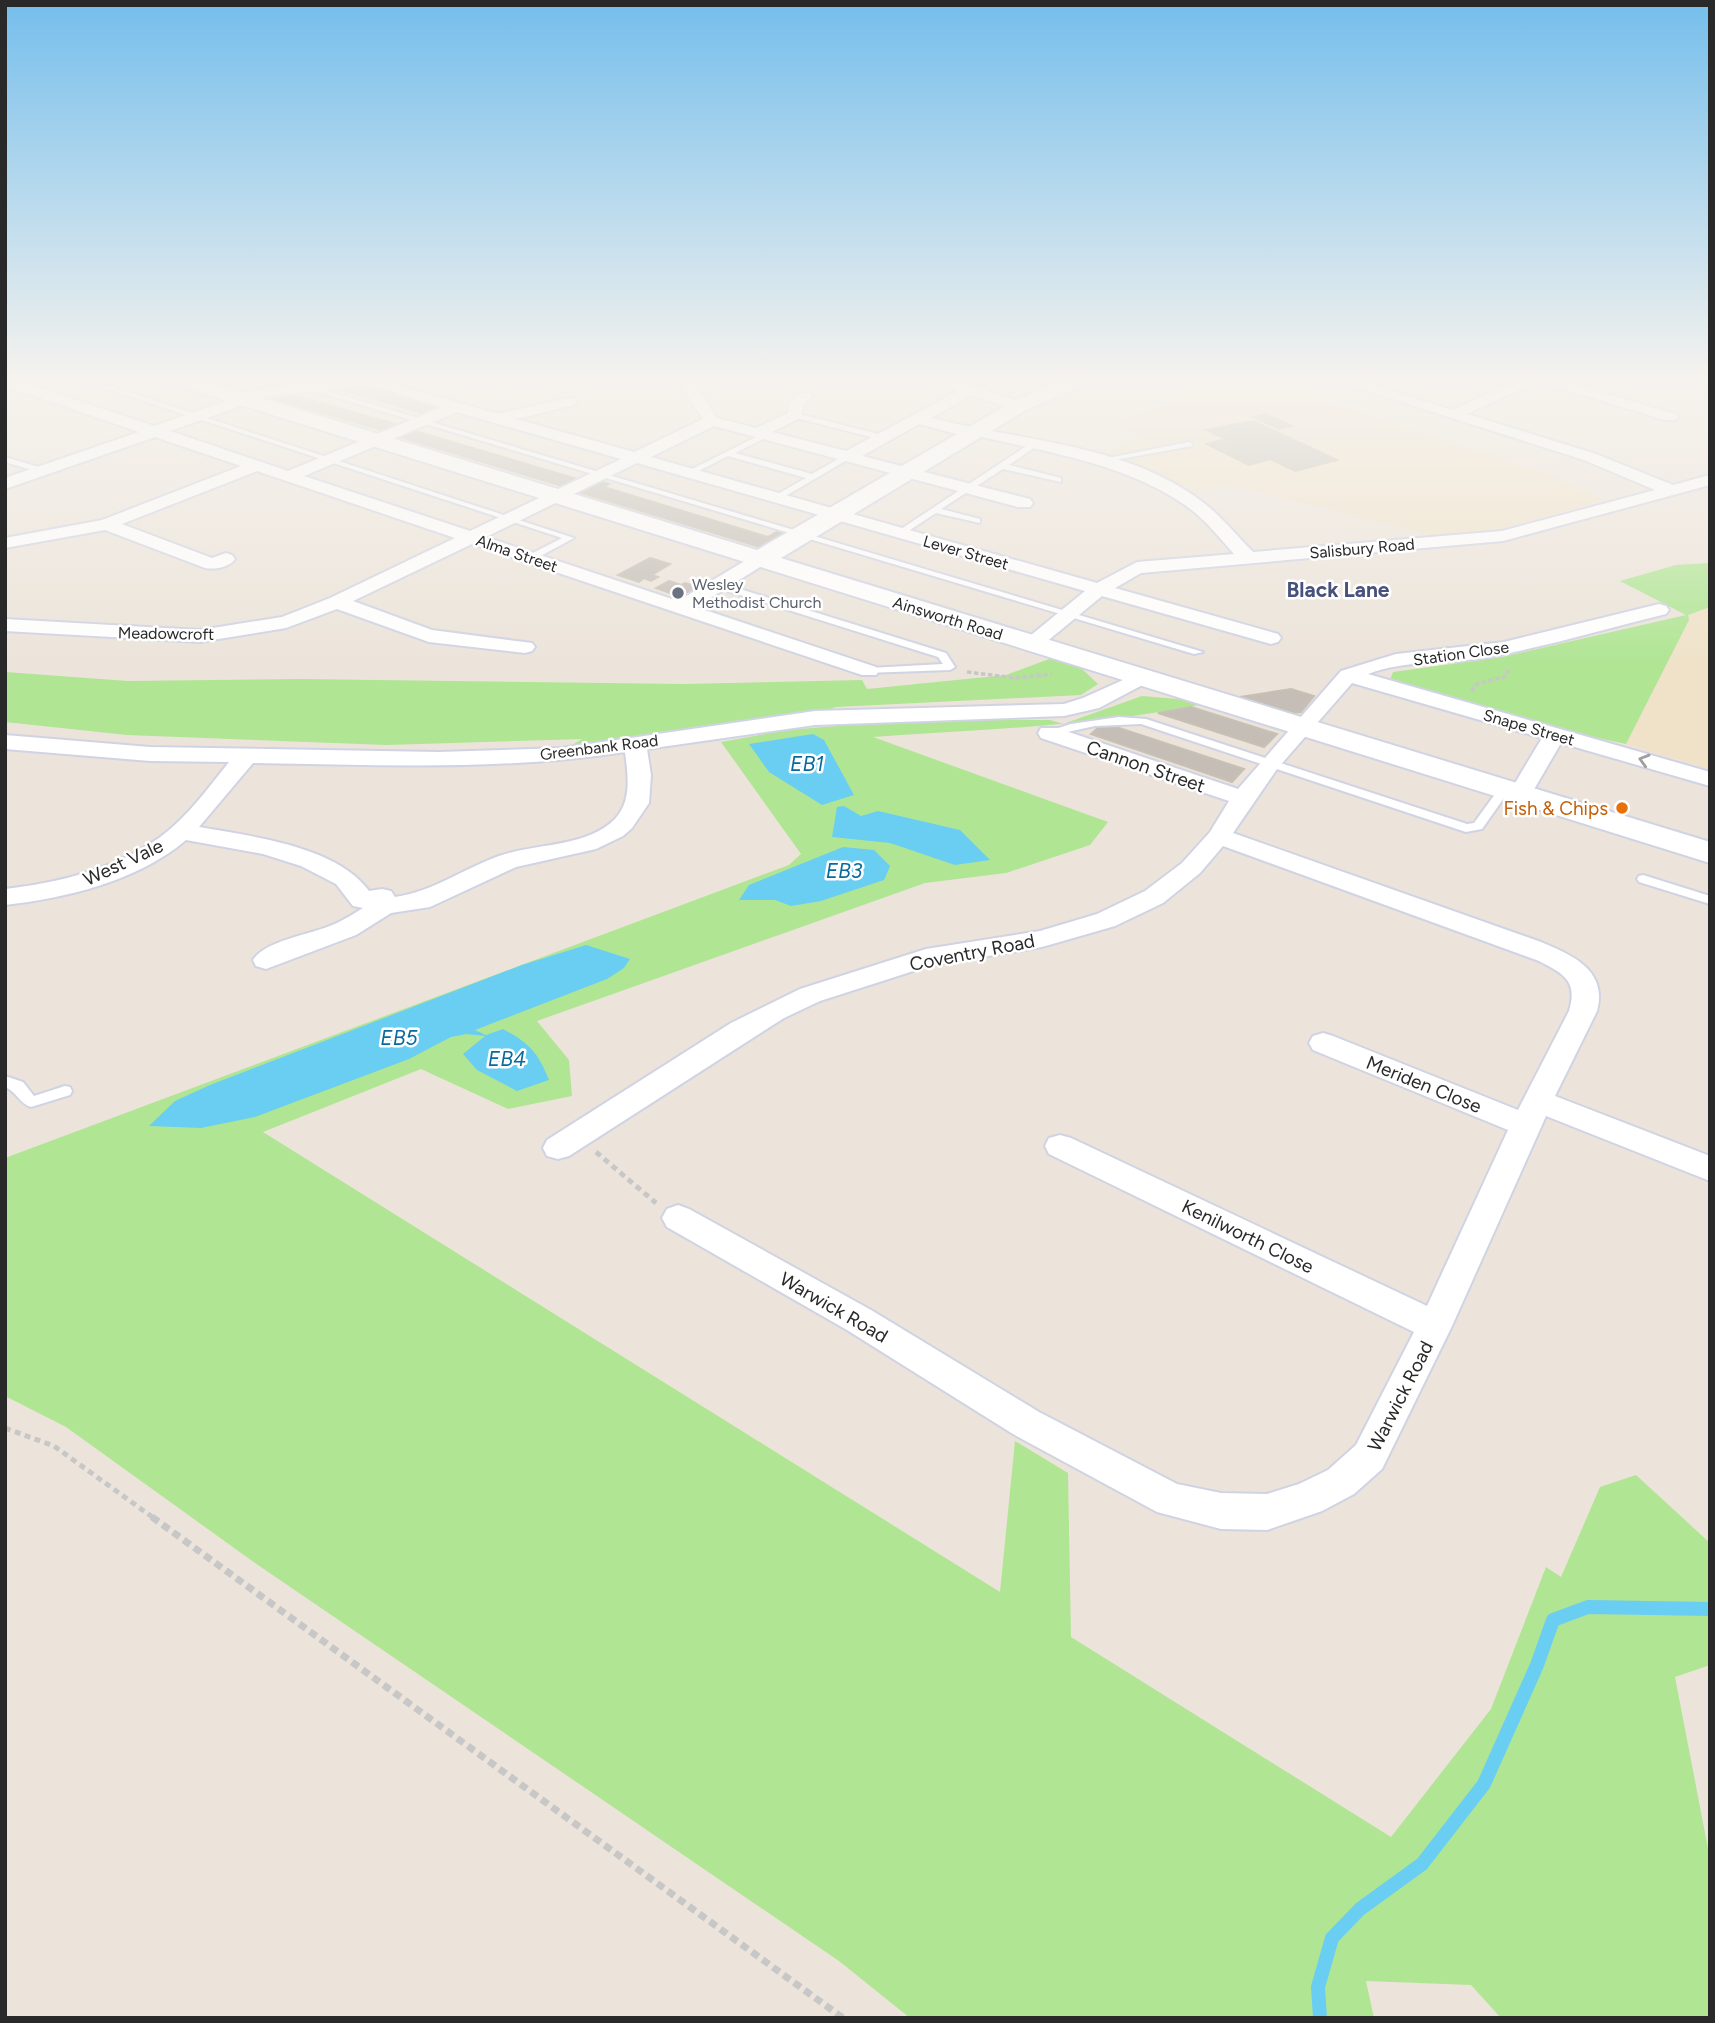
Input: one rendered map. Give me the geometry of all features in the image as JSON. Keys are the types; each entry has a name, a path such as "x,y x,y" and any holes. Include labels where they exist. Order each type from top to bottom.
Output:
{"main road":[{"name":"Ainsworth Road","path":"493,476 1710,853"},
{"path":"759,560 898,476"}],"street":[{"path":"5,484 27,476"},
{"path":"5,543 106,524 229,476"},
{"name":"Meadowcroft","path":"5,625 200,636 286,622 337,602 598,476"},
{"name":"Lever Street","path":"700,476 1100,589 1239,624 1271,638"},
{"path":"923,476 1024,503"},
{"path":"1142,476 1191,501 1248,558"},
{"path":"1637,476 1673,491"},
{"name":"Alma Street","path":"288,477 869,671"},
{"name":"Salisbury Road","path":"1032,643 1100,589 1137,568 1503,536 1710,480"},
{"path":"106,524 212,564 226,559"},
{"path":"680,608 759,560"},
{"path":"337,602 429,636 525,647"},
{"name":"Station Close","path":"1348,675 1392,662 1481,652 1573,634 1641,610"},
{"path":"1302,725 1348,675"},
{"name":"Snape Street","path":"1348,675 1710,779"},
{"name":"Greenbank Road","path":"5,742 150,754 439,759 562,755 815,718 1064,710 1091,703 1143,677"},
{"name":"Coventry Road","path":"576,1129 774,1011 810,995 926,958 1042,939 1106,920 1133,908 1174,884 1219,836 1243,798 1302,725"},
{"name":"Cannon Street","path":"1049,733 1243,798"},
{"path":"1513,790 1555,734"},
{"path":"183,832 259,847 319,864 347,880 362,900 382,897 422,901 508,861 587,844 614,831 624,823 637,803 640,775 635,744"},
{"name":"West Vale","path":"5,897 36,894 99,876 139,858 183,832 247,755"},
{"name":"Warwick Road","path":"678,1218 859,1320 945,1376 1038,1430 1171,1500 1221,1511 1267,1512 1308,1499 1341,1482 1369,1457 1435,1326 1532,1113 1583,1012 1587,994 1582,980 1570,968 1532,948 1219,836"},
{"path":"262,963 294,947 347,929 382,897"},
{"name":"Meriden Close","path":"1323,1043 1710,1169"},
{"name":"Kenilworth Close","path":"1060,1146 1435,1326"}],"lane":[{"path":"379,476 570,538 530,558"},
{"path":"606,476 1198,652"},
{"path":"898,533 985,476"},
{"path":"1044,476 1058,480"},
{"path":"777,498 813,477"},
{"path":"934,510 977,521"},
{"path":"718,585 942,655 950,667"},
{"path":"869,671 950,667"},
{"path":"1049,733 1128,720 1142,721 1466,828 1478,826 1513,790"},
{"path":"1643,879 1710,900"},
{"path":"5,1081 18,1086 31,1102 65,1091"}],"path":[{"path":"950,667 992,677 1016,678 1054,674"},
{"path":"1459,707 1477,684 1507,676 1508,668"},
{"path":"576,1129 671,1216 678,1218"},
{"path":"5,1428 54,1446 844,2018"}],"shaded area":[{"path":"1161,476 1551,476 1605,500 1500,529 1434,536 1228,484 1196,491"},
{"path":"1710,607 1710,769 1626,744 1689,620 1687,615"}],"green space":[{"path":"1710,563 1710,607 1688,615 1689,620 1626,744 1559,730 1389,683 1393,672 1502,657 1686,615 1620,581 1676,565"},
{"path":"1052,658 1080,667 1098,684 1081,695 836,707 820,713 569,747 582,739 387,745 127,735 5,722 5,672 128,681 301,679 683,684 862,680 867,689 1006,675"},
{"path":"1142,696 1213,702 1171,710 1064,724"},
{"path":"911,720 1050,720 1062,724 873,737 1108,822 1090,845 1006,873 925,883 537,1021 569,1060 572,1096 508,1109 421,1069 263,1132 1000,1592 1015,1441 1068,1473 1071,1637 1391,1837 1491,1709 1546,1567 1561,1577 1600,1487 1636,1475 1710,1543 1710,1665 1675,1677 1710,1859 1710,2018 1501,2018 1471,1985 1366,1981 1374,2018 910,2018 839,1961 255,1563 66,1427 5,1396 5,1158 789,865 801,854 721,742 787,730"}],"water":[{"name":"EB1","path":"813,734 824,740 854,795 822,805 769,772 749,744"},
{"path":"844,806 861,816 878,811 960,830 990,860 955,865 890,843 832,837 837,807"},
{"name":"EB3","path":"843,847 874,850 890,866 884,880 821,901 791,906 775,900 739,900 749,885"},
{"name":"EB5","path":"586,945 630,959 624,968 607,979 475,1030 486,1035 503,1029 520,1039 532,1049 549,1080 517,1091 477,1070 463,1054 485,1036 466,1034 451,1037 409,1059 255,1117 201,1128 149,1126 175,1101 210,1085 522,965"}],"building":[{"path":"530,476 568,476 577,479 562,486"},
{"path":"601,482 609,484 604,487 768,537 778,531 788,534 763,548 579,492"},
{"path":"650,558 670,564 652,575 658,577 651,581 644,578 639,582 618,575"},
{"name":"Wesley Methodist Church","path":"669,581 698,587 681,597 656,588"},
{"path":"1291,689 1314,696 1301,712 1293,713 1240,697"},
{"path":"1191,707 1277,734 1264,747 1158,713"},
{"path":"1101,725 1110,725 1244,769 1232,782 1091,734"}],"waterway":[{"path":"1320,2018 1318,1987 1332,1938 1360,1909 1422,1864 1484,1784 1537,1665 1553,1620 1588,1607 1710,1609"}],"place":[{"name":"Wesley Methodist Church","path":"678,593"},
{"name":"Fish & Chips","path":"1622,808"}],"district":[{"name":"Black Lane","path":"1338,590"}],"water label":[{"name":"EB4","path":"507,1059"}]}
